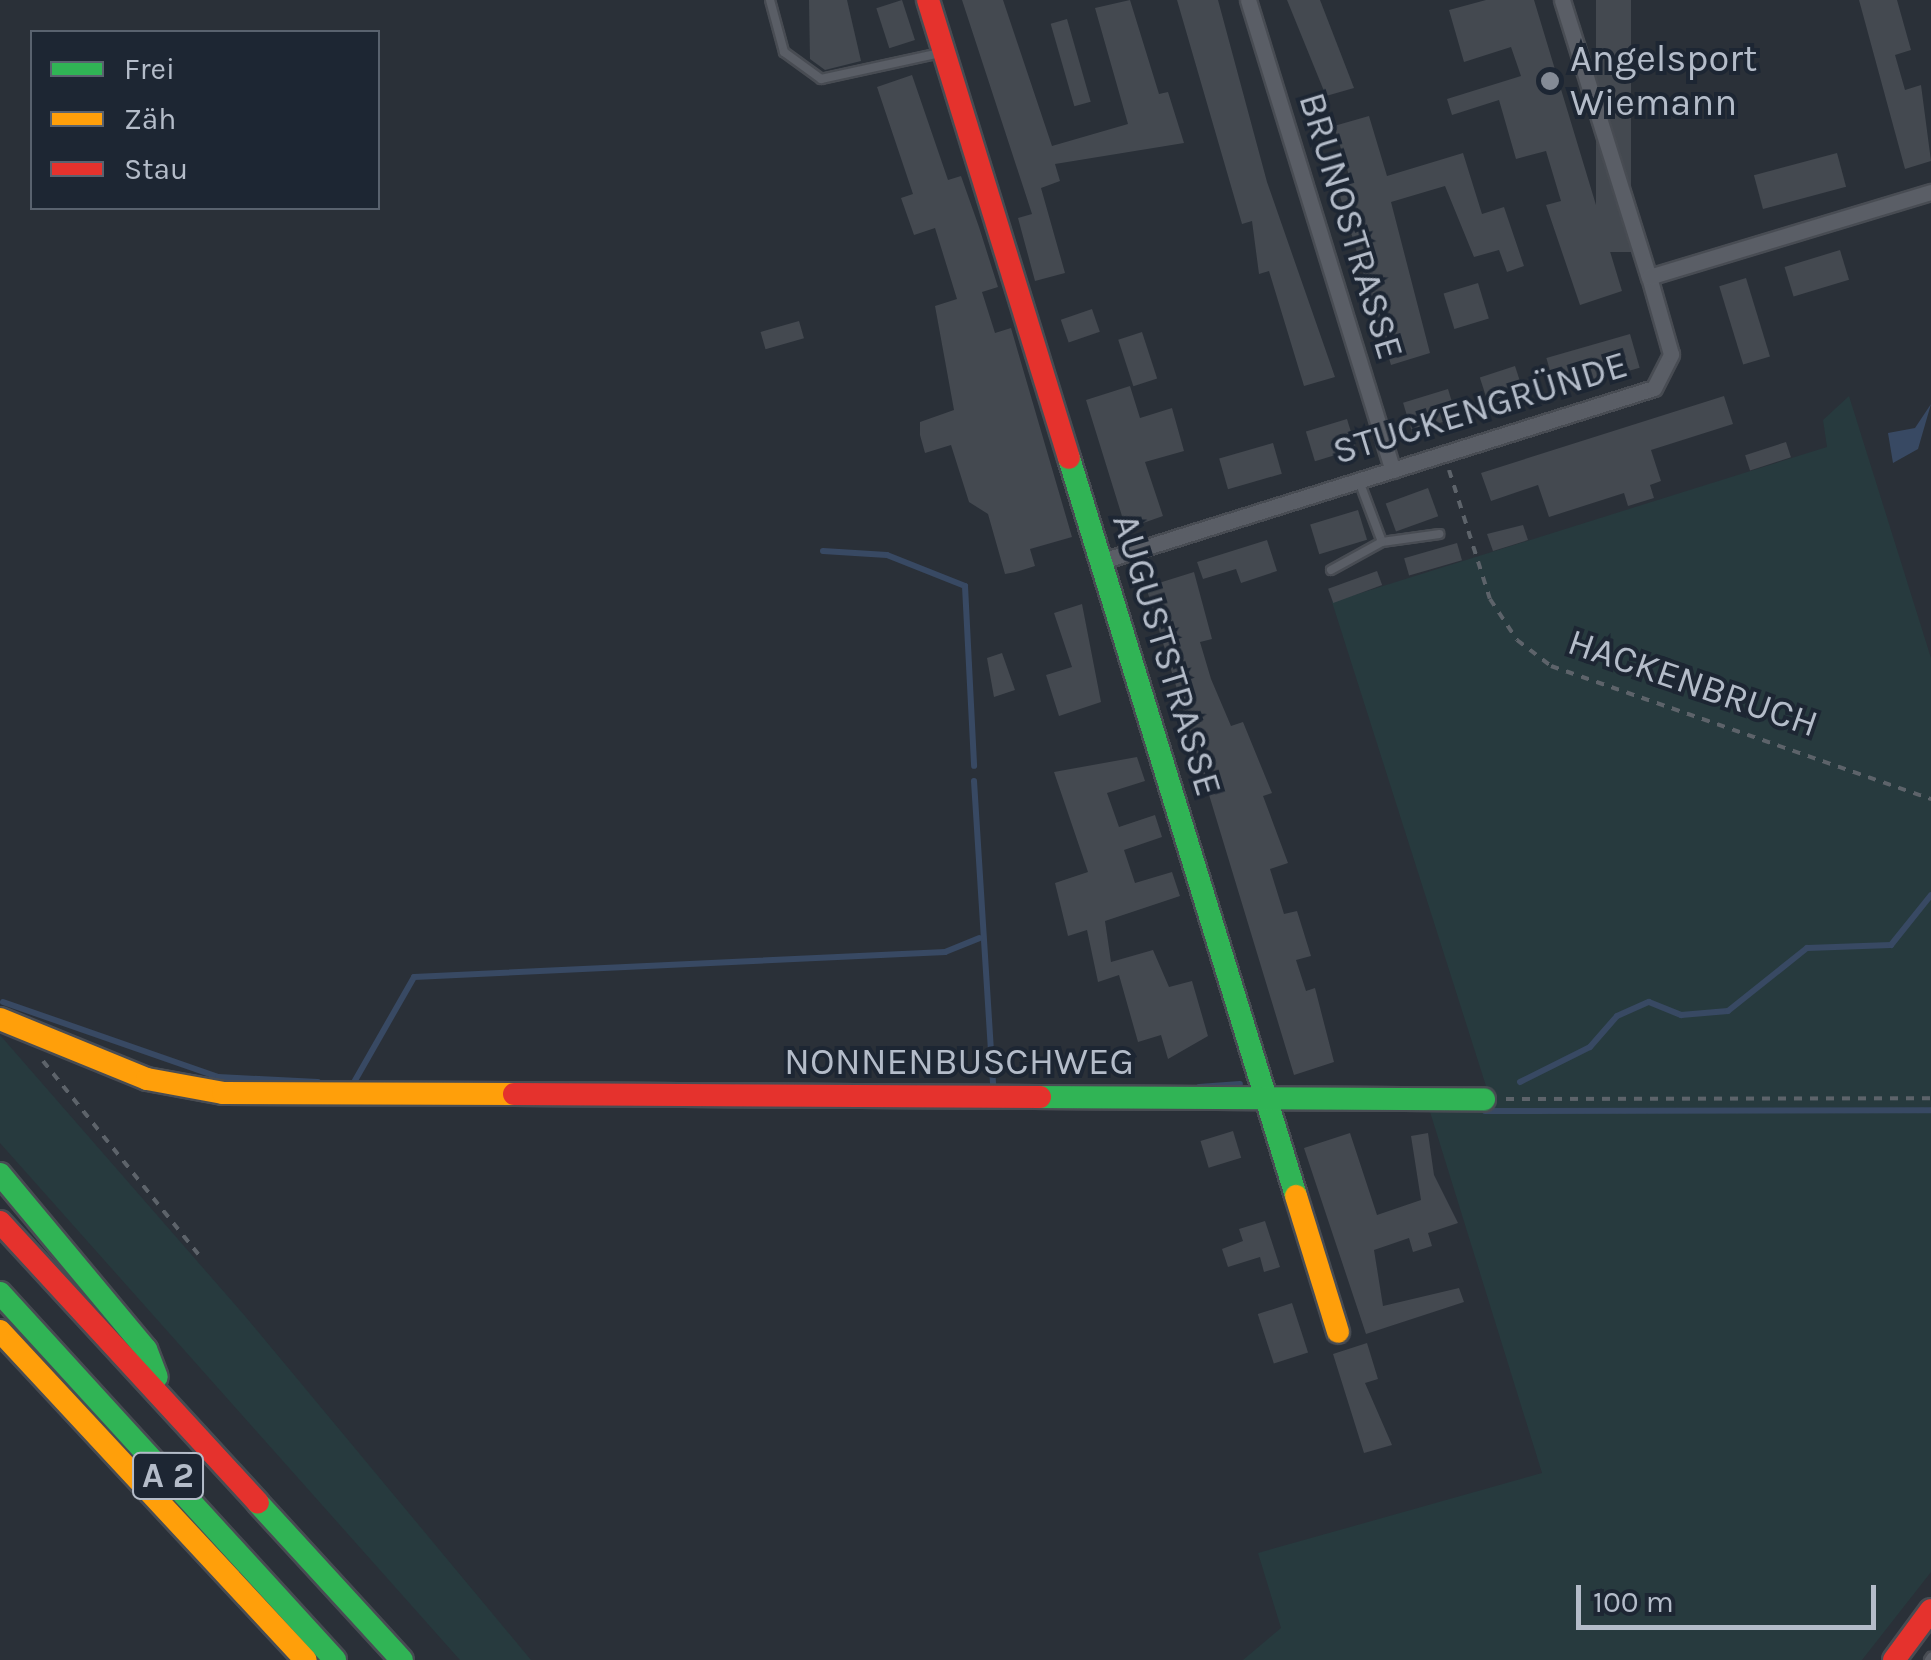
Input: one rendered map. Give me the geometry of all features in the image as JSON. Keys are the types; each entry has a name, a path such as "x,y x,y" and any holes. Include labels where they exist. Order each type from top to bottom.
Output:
{"main road":[{"name":"AUGUSTSTRASSE","path":"928,0 1338,1332"},
{"name":"NONNENBUSCHWEG","path":"9,1022 146,1080 223,1093 1484,1098"},
{"path":"0,1174 146,1350 168,1403"},
{"name":"A 2","path":"0,1222 402,1660"},
{"name":"A 2","path":"0,1293 335,1660"},
{"path":"0,1330 306,1660"},
{"path":"1894,1660 1931,1610"}],"street":[{"name":"BRUNOSTRASSE","path":"1248,0 1393,470"},
{"path":"1562,0 1648,278 1931,192"},
{"name":"STUCKENGRÜNDE","path":"1102,561 1665,381 1670,354 1648,278"}],"lane":[{"path":"770,0 784,52 821,79 945,52"},
{"path":"1359,481 1382,542"},
{"path":"1332,570 1382,542 1439,534"}],"path":[{"name":"HACKENBRUCH","path":"1444,454 1490,600 1533,654 1931,799"},
{"path":"9,1022 202,1259"},
{"path":"1484,1098 1931,1098"}],"green space":[{"path":"1849,396 1931,658 1931,1572 1862,1660 1243,1660 1281,1628 1258,1553 1542,1473 1422,1086 1486,1086 1332,602 1827,447 1823,420"},
{"path":"0,1035 245,1316 531,1660 460,1660 0,1143"}],"water":[{"path":"1931,404 1918,449 1893,463 1888,433 1915,428"}],"building":[{"path":"809,0 847,0 861,61 825,70 810,59"},
{"path":"902,0 915,40 889,48 876,8"},
{"path":"962,0 1003,0 1052,146 1128,124 1095,8 1130,0 1159,94 1168,92 1184,143 1055,164 1060,181 1041,188 1065,273 1035,281 1018,218 1032,214"},
{"path":"1177,0 1218,0 1267,182 1335,377 1304,386 1269,271 1259,274 1252,221 1242,224"},
{"path":"1287,0 1320,0 1354,88 1326,96"},
{"path":"1486,0 1534,0 1622,291 1580,305 1546,205 1561,201 1546,151 1516,159 1499,100 1452,115 1447,99 1521,76 1511,47 1464,62 1449,10"},
{"path":"1596,0 1631,0 1631,252 1596,252"},
{"path":"1859,0 1897,0 1911,50 1895,55 1905,90 1921,85 1931,161 1905,169"},
{"path":"1067,19 1091,102 1074,106 1051,24"},
{"path":"912,75 948,180 961,176 979,227 998,287 982,292 995,333 1011,328 1072,537 1030,549 1035,566 1016,572 1005,574 988,514 969,502 951,445 925,453 920,435 920,422 954,410 935,306 957,299 935,228 914,235 901,198 913,194 877,87"},
{"path":"1369,116 1387,176 1463,153 1482,214 1504,207 1524,266 1507,272 1499,250 1474,257 1445,186 1391,202 1430,353 1391,365 1337,186 1351,182 1334,126"},
{"path":"1837,153 1846,187 1763,209 1754,175"},
{"path":"1840,250 1849,280 1794,297 1785,267"},
{"path":"1746,278 1770,356 1743,365 1719,286"},
{"path":"1478,283 1489,318 1454,329 1444,294"},
{"path":"1092,309 1100,332 1069,342 1061,320"},
{"path":"799,321 804,338 766,349 761,332"},
{"path":"1142,332 1157,379 1133,386 1118,340"},
{"path":"1630,334 1640,368 1556,392 1546,358"},
{"path":"1515,366 1526,400 1491,412 1480,377"},
{"path":"1130,386 1140,418 1172,408 1184,451 1145,462 1163,516 1126,529 1086,400"},
{"path":"1448,389 1457,418 1412,431 1403,403"},
{"path":"1724,396 1733,424 1651,450 1661,481 1650,485 1654,498 1628,506 1624,493 1549,517 1538,485 1491,501 1481,473"},
{"path":"1347,419 1356,449 1315,461 1306,432"},
{"path":"1786,442 1791,457 1750,471 1745,455"},
{"path":"1273,443 1282,474 1228,489 1219,458"},
{"path":"1428,488 1438,516 1396,532 1386,503"},
{"path":"1358,510 1367,540 1319,554 1310,525"},
{"path":"1523,525 1528,540 1493,551 1487,534"},
{"path":"1267,540 1277,571 1241,583 1236,569 1203,579 1197,562"},
{"path":"1457,543 1462,560 1409,575 1404,558"},
{"path":"1377,571 1382,585 1333,603 1328,589"},
{"path":"1194,572 1212,639 1200,642 1211,679 1231,726 1243,722 1272,793 1263,796 1288,863 1270,869 1284,914 1297,911 1311,956 1296,960 1306,991 1315,988 1334,1062 1294,1075 1146,587"},
{"path":"1082,604 1101,702 1059,716 1046,675 1072,667 1054,613"},
{"path":"1002,653 1015,690 994,697 987,658"},
{"path":"1137,757 1145,781 1107,793 1119,827 1155,815 1162,837 1124,850 1135,883 1172,872 1180,896 1105,921 1111,962 1153,950 1169,987 1192,981 1208,1036 1168,1059 1161,1035 1138,1042 1119,975 1098,982 1087,930 1068,936 1055,883 1088,872 1054,772"},
{"path":"1233,1131 1241,1158 1209,1168 1200,1141"},
{"path":"1350,1133 1377,1215 1421,1200 1411,1136 1428,1133 1434,1175 1458,1223 1428,1233 1432,1246 1413,1252 1409,1238 1374,1250 1383,1306 1459,1288 1464,1302 1366,1334 1304,1148"},
{"path":"1265,1221 1280,1267 1264,1272 1260,1257 1228,1267 1222,1249 1243,1241 1239,1229"},
{"path":"1292,1303 1308,1352 1274,1364 1258,1314"},
{"path":"1367,1343 1378,1379 1365,1383 1392,1445 1364,1453 1333,1354"}],"waterway":[{"path":"823,551 887,555 965,586 974,766"},
{"path":"974,781 993,1086"},
{"path":"1520,1082 1590,1047 1617,1016 1649,1002 1681,1015 1728,1011 1807,948 1891,945 1931,895"},
{"path":"353,1084 414,977 945,952 979,938"},
{"path":"3,1002 218,1077 318,1082"},
{"path":"1199,1087 1240,1084"},
{"path":"1485,1111 1931,1110"}],"traffic: fast":[{"path":"1069,458 1296,1196"},
{"path":"1040,1097 1484,1099"},
{"path":"0,1174 146,1349 157,1377"},
{"path":"0,1293 335,1660"},
{"path":"258,1503 402,1660"}],"traffic: slow":[{"path":"0,1019 147,1079 223,1093 514,1094"},
{"path":"1296,1196 1338,1332"},
{"path":"0,1331 306,1660"}],"traffic: jam":[{"path":"928,0 1069,458"},
{"path":"514,1094 1040,1097"},
{"path":"0,1222 258,1503"},
{"path":"1894,1660 1931,1610"}],"place":[{"name":"Angelsport Wiemann","path":"1550,81"}]}
